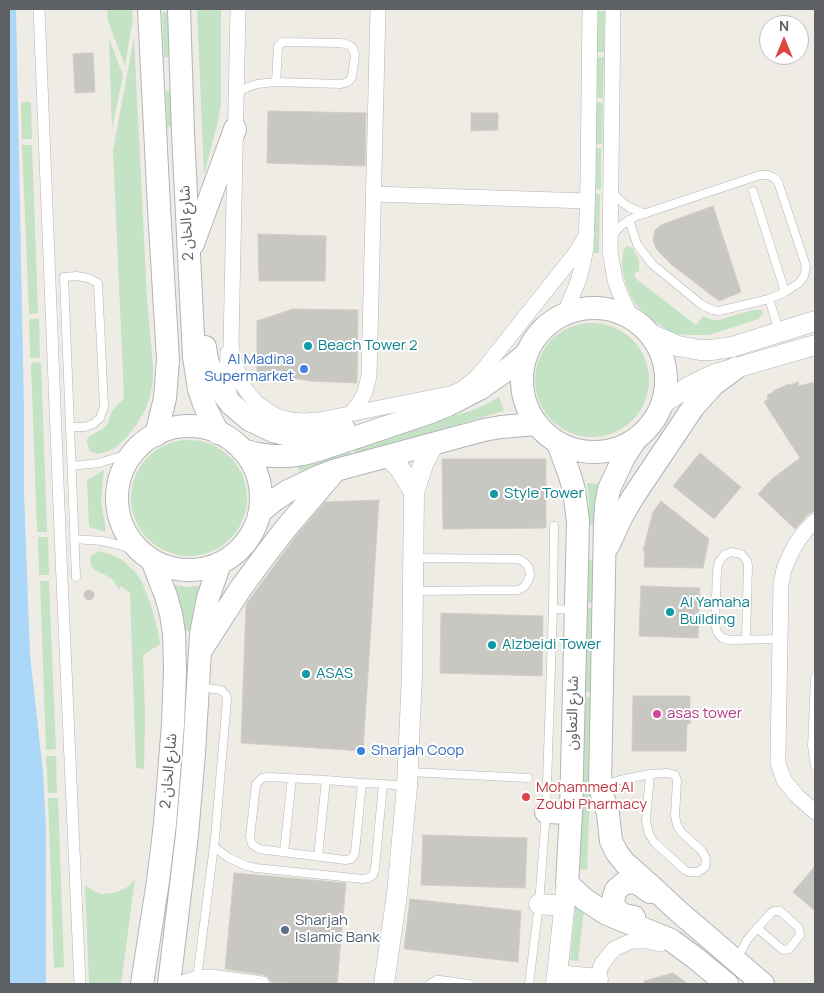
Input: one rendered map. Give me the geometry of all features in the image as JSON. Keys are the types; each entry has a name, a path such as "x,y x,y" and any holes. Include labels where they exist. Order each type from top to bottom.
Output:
{"main road":[{"name":"شارع الخان 2","path":"149,9 168,360 165,398 156,435"},
{"name":"شارع الخان 2","path":"179,9 194,357 204,404 218,433"},
{"path":"189,254 235,129"},
{"path":"190,285 207,360 216,384 231,404 240,412 261,426 285,434 316,435 361,426 395,414 430,412 465,397 497,378 526,354"},
{"path":"592,308 613,311 632,319 650,334 661,352 666,372 665,394 652,424 636,439 618,449 598,453 577,451 558,443 542,432 530,415 522,395 521,374 526,354 537,335 562,316 571,312 592,308"},
{"path":"604,554 633,497 690,411 713,385 736,368"},
{"path":"242,450 272,456 303,454 318,450 395,414"},
{"path":"260,512 274,500 296,487 336,470 484,430 536,424"},
{"path":"187,427 198,427 218,433 235,443 242,450 257,474 261,492 260,512 252,533 238,551 229,558 208,568 185,570 162,565 147,556 128,537 123,528 117,497 121,476 130,457 146,441 156,435 171,429 187,427"},
{"name":"شارع التعاون","path":"636,439 624,457 609,489 606,506 600,787 608,814 611,841 617,853 678,911"},
{"name":"شارع التعاون","path":"558,443 570,476 578,520 571,813 567,884"},
{"path":"200,652 240,588 286,528 336,470"},
{"name":"شارع الخان 2","path":"142,984 162,844 172,741 175,652 174,633 168,605 160,578 147,556"},
{"name":"شارع الخان 2","path":"169,984 188,826 204,616 220,563"},
{"path":"546,812 571,813"},
{"path":"162,844 176,851 178,856 173,904 176,928"},
{"path":"727,984 677,944 663,927 657,923 642,918 629,917 619,912 613,902 619,886 624,883 634,882 639,884 678,911 763,984"},
{"path":"567,884 584,899 607,914 677,944"}],"street":[{"path":"39,9 80,984"},
{"path":"238,9 231,344 241,382 257,403 268,411 280,417 305,421 352,413 395,414 453,393 470,384 571,259 587,234"},
{"path":"352,413 362,400 370,376 378,9"},
{"path":"562,316 579,280 585,257 588,201 590,9"},
{"path":"613,9 609,238 615,280 632,319"},
{"path":"374,194 588,201"},
{"path":"650,334 689,349 711,350 732,347 815,321"},
{"path":"231,331 227,362 231,404"},
{"path":"662,404 694,384 715,374 815,345"},
{"path":"370,376 374,390 395,414"},
{"path":"384,984 397,894 407,779 412,674 414,492 424,462 434,443"},
{"path":"388,456 400,469 414,492"},
{"path":"815,521 797,542 784,569 781,584 778,763 789,788 815,812"},
{"name":"شارع التعاون","path":"556,980 567,884"},
{"path":"539,904 564,906"},
{"path":"556,980 591,981 609,954 614,949 627,943 641,940 677,944"},
{"path":"179,984 211,976 262,984"}],"lane":[{"path":"236,93 257,84 276,82 344,84 350,80 353,74 354,51 349,44 345,43 283,42 279,44 278,49 276,82"},
{"path":"609,238 629,220 764,174 772,176 778,182 806,267 804,276 802,280 785,292 769,300 720,311 707,308 652,264 637,244 629,220"},
{"path":"610,191 630,207 645,214"},
{"path":"753,191 785,292"},
{"path":"70,427 94,424 100,418 104,407 98,283 88,278 76,276 64,277 74,539 76,577"},
{"path":"769,300 780,332"},
{"path":"72,466 99,463 137,449"},
{"path":"529,984 539,904 546,812 554,526"},
{"path":"74,539 116,544 147,556"},
{"path":"746,639 748,565 741,554 732,552 724,555 719,562 717,571 716,628 719,635 726,639 746,639 780,639"},
{"path":"414,558 519,559 528,568 530,575 524,587 518,590 414,591"},
{"path":"553,609 576,610"},
{"path":"815,678 813,753 815,766"},
{"path":"197,978 214,848 227,699 221,690 199,686"},
{"path":"600,787 650,774 671,773 676,777 675,816 677,825 681,832 701,850 706,858 704,866 698,872 685,870 654,842 649,834 646,820 650,774"},
{"path":"362,783 354,855 348,860 259,849 252,844 256,787 258,782 265,777 383,784 407,779 528,778"},
{"path":"284,852 292,778"},
{"path":"318,856 326,780"},
{"path":"214,848 238,863 256,868 366,879 373,875 375,869 383,784"},
{"path":"736,961 742,946 757,928 772,912 778,911 797,926 800,935 789,949 783,950 757,928"},
{"path":"430,984 436,980 469,984"}],"green space":[{"path":"107,9 132,9 133,18 125,66 108,21"},
{"path":"197,9 221,9 221,104 204,175"},
{"path":"597,11 605,11 604,52 596,52"},
{"path":"162,12 168,12 170,57 164,57"},
{"path":"134,37 153,381 149,400 137,424 115,448 97,454 90,451 87,439 104,428 112,411 124,398 113,150"},
{"path":"109,39 123,75 112,129"},
{"path":"596,57 604,57 603,98 595,98"},
{"path":"166,91 172,91 173,127 167,127"},
{"path":"21,102 31,102 32,139 22,139"},
{"path":"595,102 603,103 602,144 594,144"},
{"path":"22,145 32,145 38,313 29,314"},
{"path":"594,148 601,148 601,189 593,189"},
{"path":"593,194 600,194 599,253 591,253"},
{"path":"627,246 633,248 639,261 639,271 635,273 635,278 696,325 703,316 719,320 753,310 762,310 763,314 758,319 709,335 675,334 669,331 648,317 630,295 622,265 623,250"},
{"path":"29,319 39,319 40,358 30,358"},
{"path":"592,323 614,327 633,339 645,358 649,380 645,402 633,421 614,433 592,437 570,433 551,421 539,402 535,380 539,358 551,339 570,327"},
{"path":"41,362 47,532 37,532 31,363"},
{"path":"499,397 504,411 355,454 353,447 473,410"},
{"path":"189,440 211,445 230,457 242,476 247,498 242,520 230,539 211,551 189,556 167,551 148,539 136,520 131,498 136,476 148,457 167,445"},
{"path":"349,448 351,455 316,465 300,472 296,463"},
{"path":"104,470 101,501 105,532 89,527 87,480"},
{"path":"587,483 604,484 597,525 589,525"},
{"path":"38,537 48,537 49,575 39,575"},
{"path":"99,551 121,559 136,573 142,582 158,631 160,644 143,655 144,769 136,768 130,593 121,586 119,589 112,579 93,569 90,559 92,555"},
{"path":"588,560 597,560 596,603 587,603"},
{"path":"40,581 49,581 56,749 46,750"},
{"path":"174,585 187,587 201,586 194,608 192,631 184,631 182,612"},
{"path":"587,608 595,608 593,692 585,692"},
{"path":"585,697 593,697 591,782 582,782"},
{"path":"46,756 56,756 57,793 48,793"},
{"path":"582,787 590,788 587,870 579,869"},
{"path":"48,798 58,798 64,967 54,968"},
{"path":"135,879 121,984 89,984 85,885 101,894 114,893 126,888"},
{"path":"576,901 585,901 578,961 570,960"}],"water":[{"path":"9,9 16,9 24,493 30,655 43,772 46,828 46,984 9,984"}],"building":[{"path":"93,53 95,92 75,93 73,54"},
{"path":"268,111 366,113 365,166 267,163"},
{"path":"471,113 498,113 498,130 471,131"},
{"path":"713,206 741,292 719,301 672,265 657,250 653,241 655,230 661,225"},
{"path":"258,234 326,236 325,281 259,281"},
{"name":"Beach Tower 2","path":"293,309 358,310 357,383 310,381 257,372 257,321"},
{"path":"798,382 799,386 815,382 815,511 808,514 795,529 758,494 772,479 800,458 764,402 768,399 767,395 773,391"},
{"path":"700,453 741,487 714,519 673,486"},
{"name":"Style Tower","path":"442,459 546,459 546,528 443,529"},
{"name":"ASAS","path":"379,500 363,751 241,743 247,603 296,536 325,502"},
{"path":"661,501 709,539 703,568 644,567 645,551 643,551 653,512"},
{"name":"Al Yamaha Building","path":"641,586 700,588 698,638 639,636"},
{"path":"87,590 91,590 94,595 93,599 87,600 84,597 84,593"},
{"name":"Alzbeidi Tower","path":"441,613 543,616 542,676 440,673"},
{"path":"633,696 690,696 690,724 687,724 686,751 632,751"},
{"path":"423,835 527,838 525,888 421,885"},
{"path":"815,866 815,911 793,892"},
{"name":"Sharjah Islamic Bank","path":"234,873 346,883 337,984 271,982 264,975 225,969"},
{"path":"410,899 521,911 518,962 404,949"},
{"path":"673,973 688,984 645,984 644,981"}],"place":[{"name":"Beach Tower 2","path":"308,346"},
{"name":"Al Madina Supermarket","path":"304,369"},
{"name":"Style Tower","path":"494,494"},
{"name":"Al Yamaha Building","path":"670,612"},
{"name":"Alzbeidi Tower","path":"492,645"},
{"name":"ASAS","path":"306,674"},
{"name":"asas tower","path":"657,714"},
{"name":"Sharjah Coop","path":"361,751"},
{"name":"Mohammed Al Zoubi Pharmacy","path":"526,797"},
{"name":"Sharjah Islamic Bank","path":"285,930"}]}
